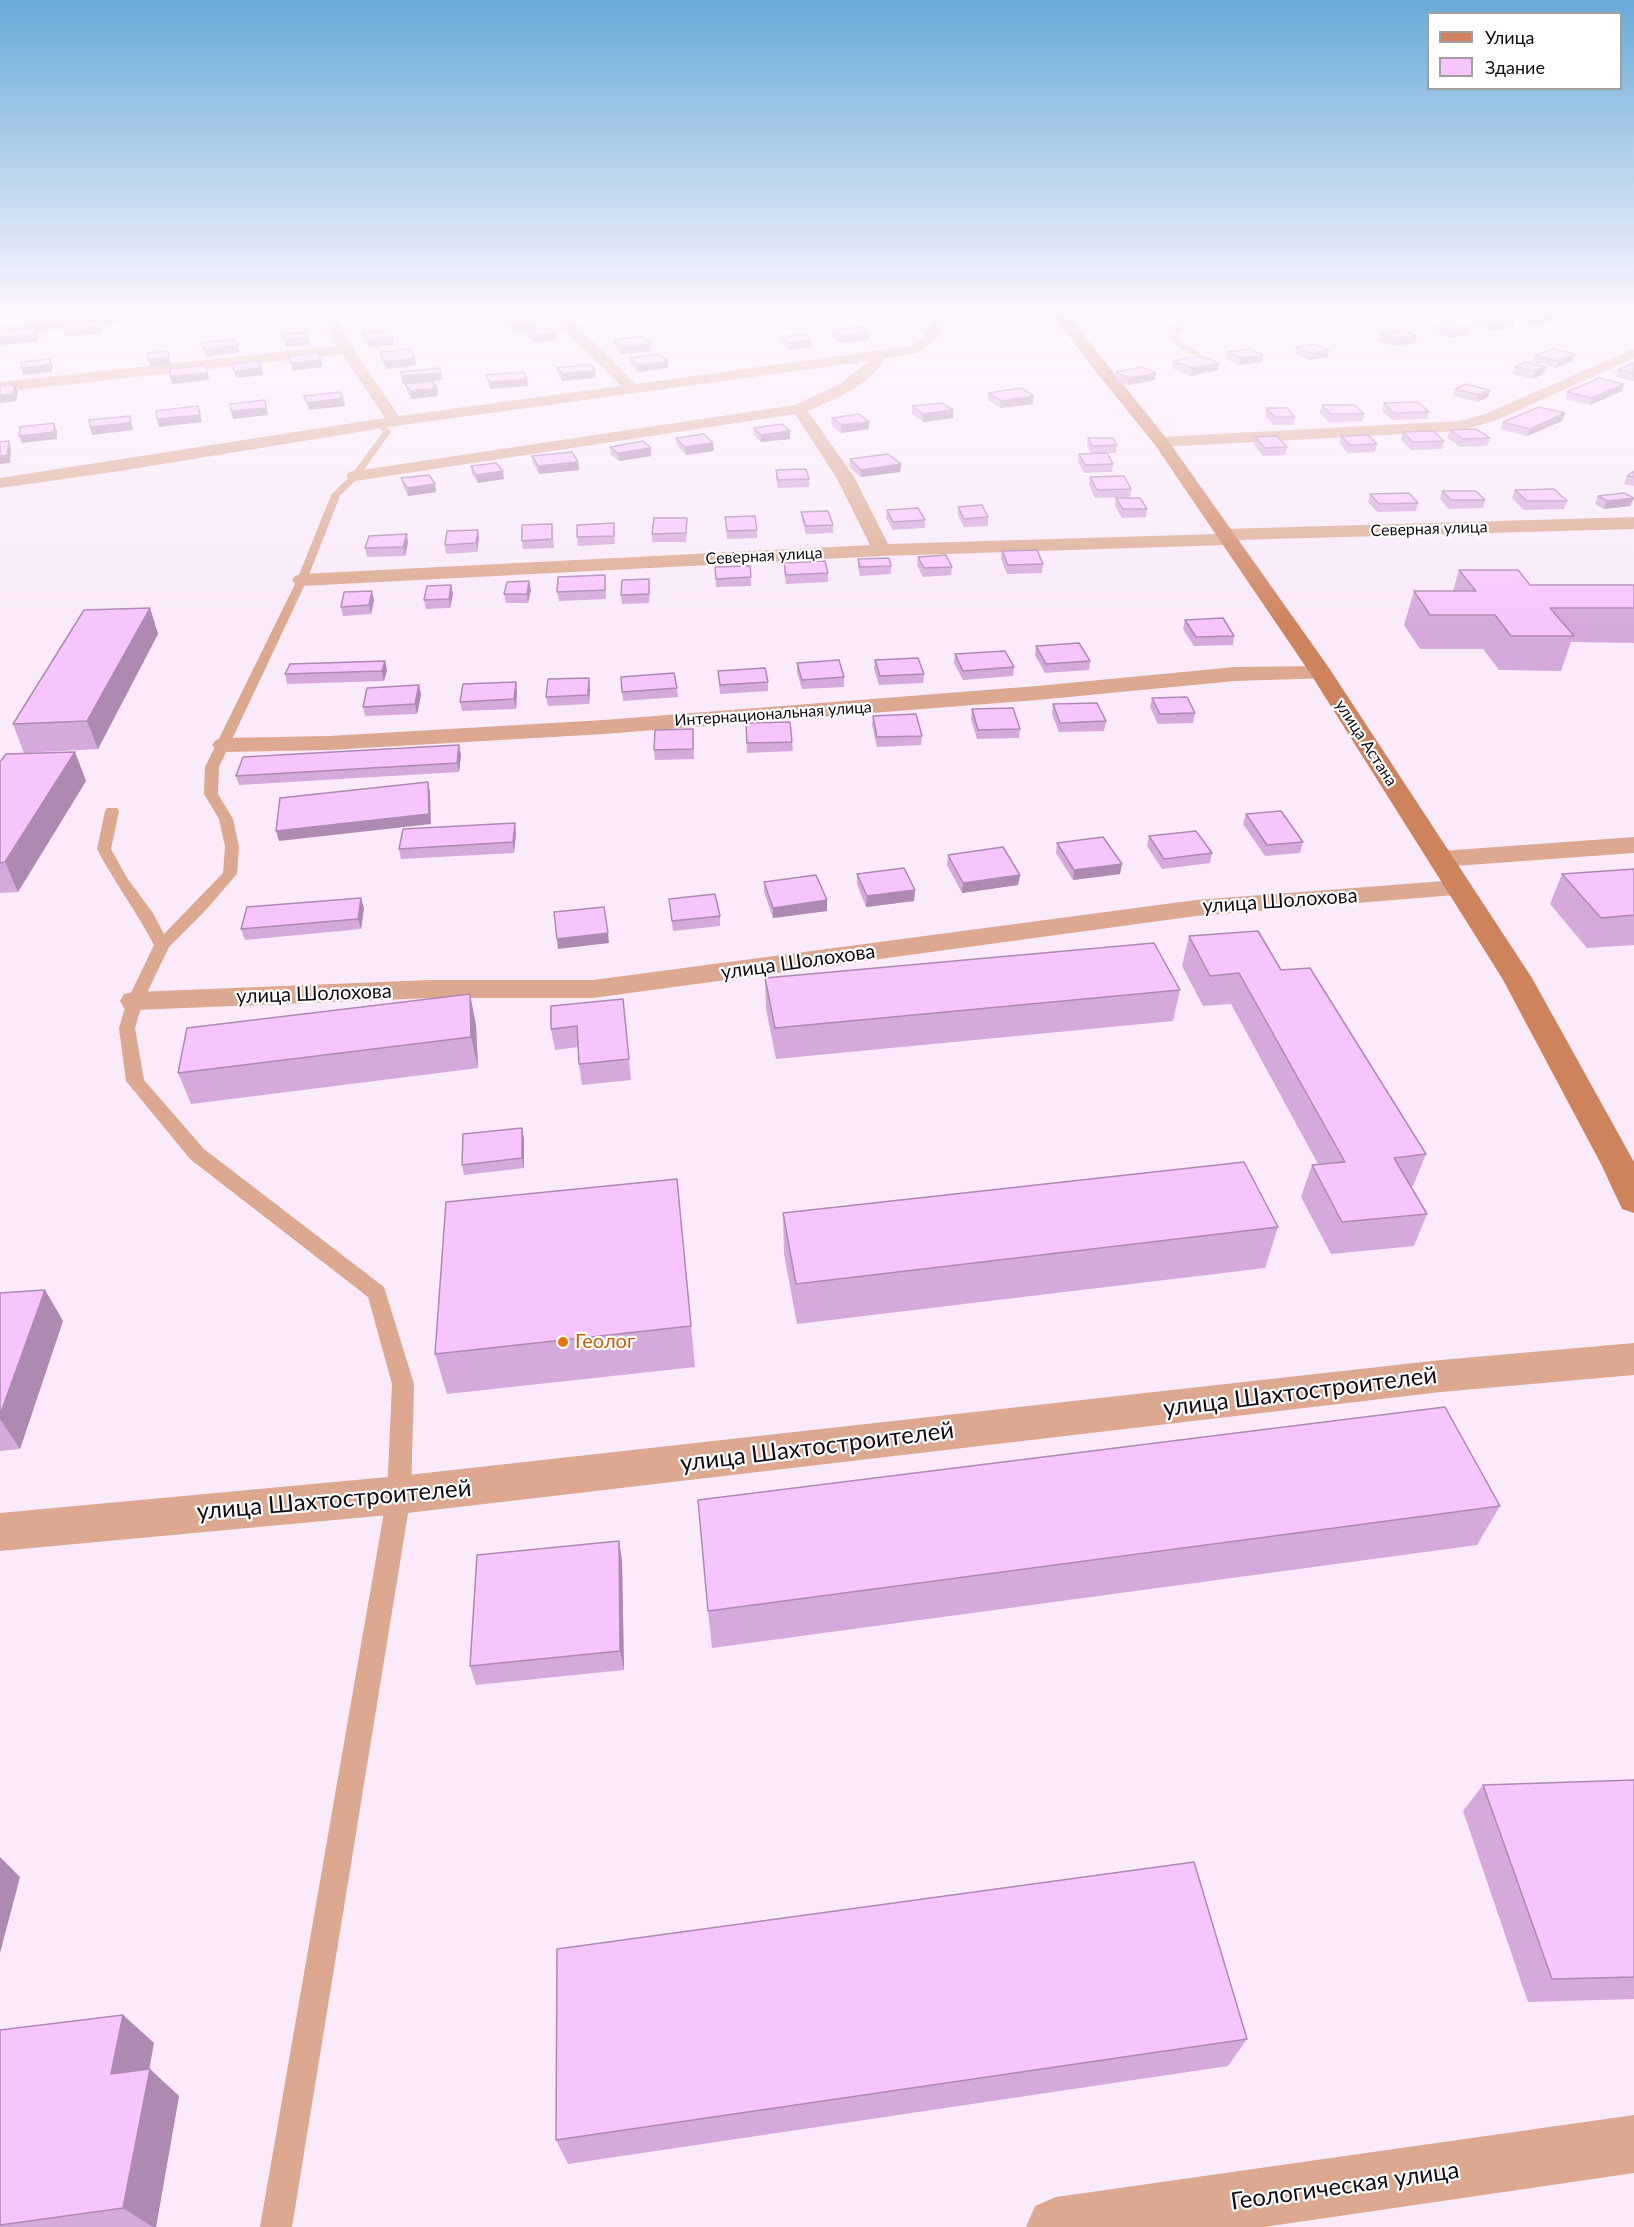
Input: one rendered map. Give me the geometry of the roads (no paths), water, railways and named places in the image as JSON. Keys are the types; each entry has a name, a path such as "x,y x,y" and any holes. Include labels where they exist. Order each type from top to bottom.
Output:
{"street":[{"path":"385,416 388,422"},
{"path":"0,483 433,416"},
{"path":"355,476 753,416"},
{"path":"804,416 845,477 882,549"},
{"name":"улица Астана","path":"1139,416 1161,442 1321,673 1517,978 1618,1164 1634,1200"},
{"path":"1161,442 1428,429 1460,426 1493,416"},
{"name":"Северная улица","path":"302,579 882,549 1634,523"},
{"name":"Интернациональная улица","path":"224,745 329,742 604,727 1037,693 1235,674 1321,673"},
{"path":"1441,860 1634,845"},
{"name":"улица Шолохова","path":"135,1000 430,989 593,989 1196,908 1458,888"},
{"name":"улица Шахтостроителей","path":"0,1532 399,1496 1441,1376 1634,1359"},
{"name":"Геологическая улица","path":"1056,2227 1634,2144"}],"lane":[{"path":"276,2227 399,1496 403,1384 377,1293 197,1154 135,1080 127,1028 135,1000 162,945 199,909 230,874 232,848 226,819 211,794 212,767 302,579 336,495 355,476 387,432 388,422"},
{"path":"111,812 104,849 120,879 146,913 162,945"}],"place":[{"name":"Геолог","path":"563,1342"}]}
